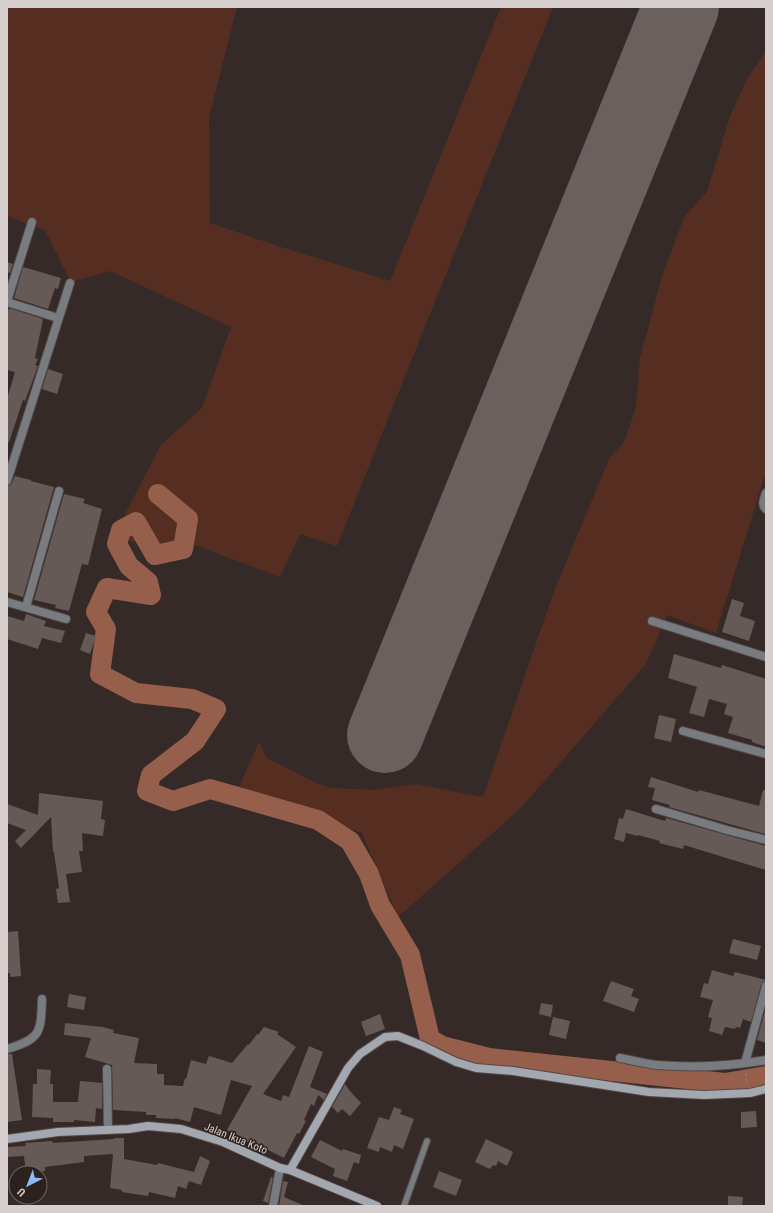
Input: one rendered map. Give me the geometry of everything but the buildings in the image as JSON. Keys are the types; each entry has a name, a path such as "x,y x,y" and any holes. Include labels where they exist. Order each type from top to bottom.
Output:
{"street":[{"path":"32,222 7,301 58,318"},
{"path":"7,481 8,472 70,283"},
{"path":"26,607 59,492"},
{"path":"766,493 763,505 766,509"},
{"path":"7,602 66,619"},
{"path":"652,621 766,655"},
{"path":"683,731 766,754"},
{"path":"656,809 766,840"},
{"path":"745,1067 766,986"},
{"path":"7,1049 23,1045 35,1037 41,1026 42,999"},
{"path":"290,1170 348,1068 360,1054 385,1036 398,1036 456,1062 476,1068 513,1071 649,1092 704,1095 750,1093 766,1089"},
{"path":"620,1058 656,1065 745,1067 766,1060"},
{"path":"107,1069 108,1130"},
{"name":"Jalan Ikua Koto","path":"7,1139 58,1132 129,1129 148,1126 180,1129 223,1142 280,1168 290,1170 377,1206"},
{"path":"273,1206 280,1168"}],"lane":[{"path":"404,1206 427,1141"}],"path":[{"path":"745,1067 748,1088"}],"shaded area":[{"path":"7,7 237,7 209,117 210,223 390,281 501,7 553,7 337,546 300,534 280,577 192,544 127,541 125,514 161,445 202,408 231,327 110,271 71,282 45,230 9,217 7,218"},
{"path":"766,51 766,471 716,633 667,615 646,664 521,808 398,917 362,833 239,787 259,742 267,758 316,783 331,788 375,790 415,784 483,797 553,594 609,459 625,440 636,407 640,358 662,276 684,217 707,192 730,116 747,79"}],"waterway":[{"path":"158,494 188,519 183,549 155,555 136,522 121,530 117,544 129,566 148,582 151,595 107,588 96,612 106,629 100,674 136,693 192,699 216,709 195,741 151,775 147,791 173,801 210,789 318,820 350,841 369,874 380,905 410,955 430,1039 442,1046 489,1058 725,1083 766,1076"}],"runway":[{"path":"385,735 681,7"}]}
